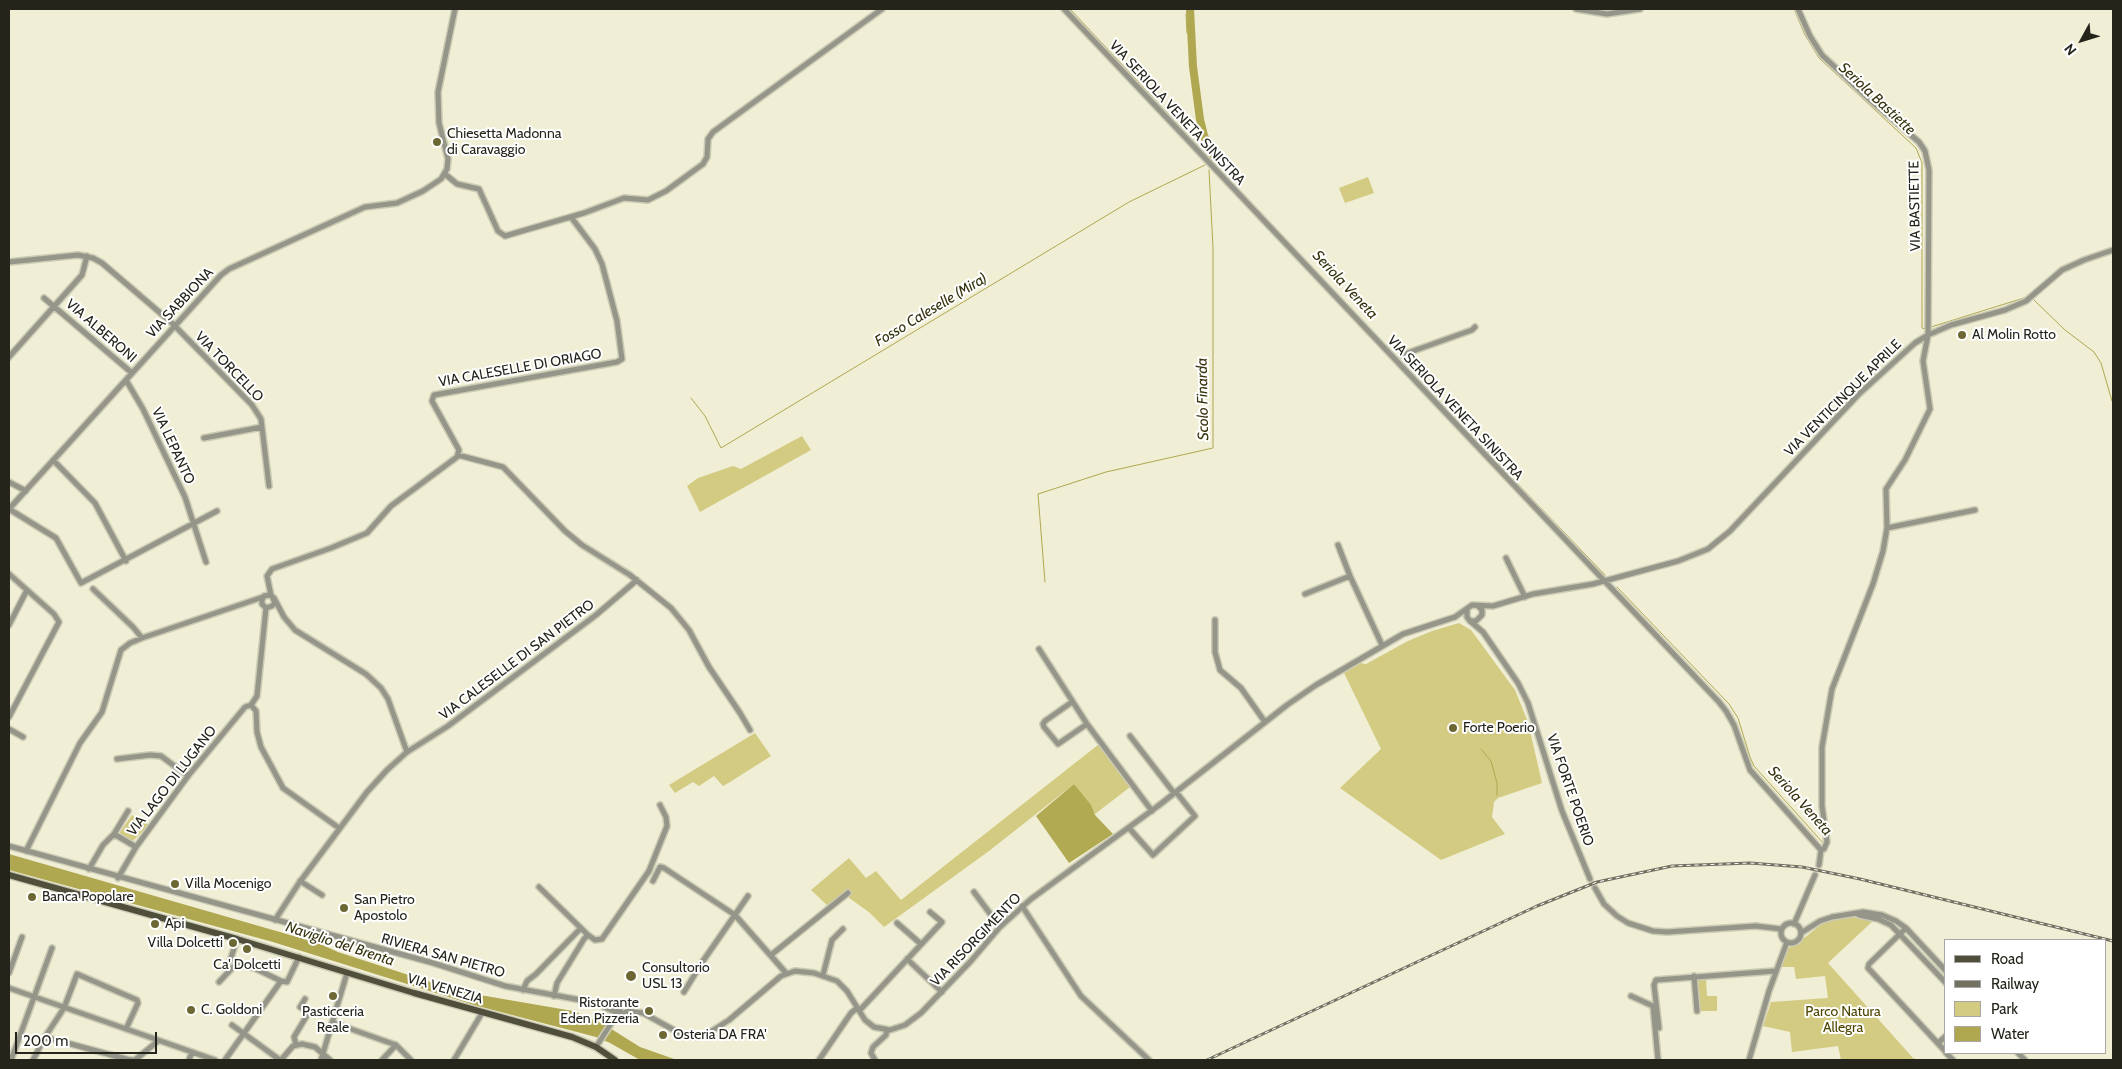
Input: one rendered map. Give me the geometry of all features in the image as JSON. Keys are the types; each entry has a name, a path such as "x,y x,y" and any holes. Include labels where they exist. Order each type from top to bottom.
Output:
{"main road":[{"name":"VIA VENEZIA","path":"9,875 299,957 482,1013 572,1037 597,1045 615,1060"}],"street":[{"path":"454,9 438,92 439,123 448,159 445,174 457,184 479,189 498,231 505,236 571,217 624,198 644,201 666,191 705,161 708,139 713,132 882,9"},
{"name":"VIA SERIOLA VENETA SINISTRA","path":"1064,9 1726,711 1734,725 1750,770 1822,850"},
{"path":"1576,9 1607,14 1640,9"},
{"name":"VIA BASTIETTE","path":"1798,9 1810,36 1822,55 1868,98 1916,138 1925,151 1929,170 1928,335 1924,349 1923,371 1930,409 1905,460 1886,489 1887,528 1879,565 1836,677 1829,704 1822,747 1822,813 1827,842 1822,850"},
{"name":"VIA SABBIONA","path":"9,509 211,284 229,269 365,207 390,205 413,196 436,183 445,174"},
{"name":"VIA CALESELLE DI ORIAGO","path":"458,455 457,446 432,401 434,395 617,362 622,359 617,321 602,264 595,249 571,217"},
{"name":"VIA VENTICINQUE APRILE","path":"1604,582 1678,561 1714,546 1859,394 1905,350 1928,335 2026,301 2062,270 2113,250"},
{"path":"9,262 87,256"},
{"name":"VIA TORCELLO","path":"87,256 102,263 174,326 252,405 262,427 269,486"},
{"name":"VIA ALBERONI","path":"9,357 82,275 87,256"},
{"name":"VIA ALBERONI","path":"44,298 132,373"},
{"path":"1402,355 1472,330 1475,327"},
{"name":"VIA LEPANTO","path":"126,380 143,409 185,497 192,525 206,562"},
{"path":"204,438 262,427"},
{"path":"263,597 262,604 266,608 274,605 267,576 272,569 331,548 367,532 386,510 458,455 503,467 565,532 637,580 679,616 750,730"},
{"path":"53,460 95,503 126,561"},
{"path":"9,482 26,491"},
{"path":"9,509 56,538 81,583 126,561 216,511"},
{"path":"1887,528 1975,510"},
{"path":"1338,545 1382,646"},
{"path":"1506,558 1525,597"},
{"path":"9,574 54,614 59,622 9,717"},
{"path":"1306,594 1350,576"},
{"name":"VIA CALESELLE DI SAN PIETRO","path":"275,920 300,881 376,781 407,752 448,726 597,614 637,580"},
{"name":"VIA RISORGIMENTO","path":"887,1030 898,1028 913,1020 942,992 1000,927 1022,906 1152,811 1302,694 1382,646 1418,628 1455,617 1472,605 1493,606 1525,597 1604,582"},
{"path":"93,589 142,638"},
{"path":"9,625 27,590"},
{"path":"26,851 80,744 102,712 121,650 130,643 142,638 263,597 272,596"},
{"path":"272,596 284,617 295,630 366,674 381,688 388,699 407,752"},
{"path":"1478,606 1482,610 1483,632"},
{"name":"VIA RISORGIMENTO","path":"1455,617 1476,621 1493,606"},
{"name":"VIA LAGO DI LUGANO","path":"118,878 136,847 188,776 245,707 251,705 258,696 266,608"},
{"path":"1467,609 1466,613 1469,620 1483,632"},
{"path":"1215,620 1215,652 1220,670 1241,688 1265,722"},
{"name":"VIA FORTE POERIO","path":"1483,632 1518,683 1528,703 1562,811 1590,879"},
{"path":"1039,649 1087,724 1152,811"},
{"path":"1072,702 1046,721 1043,724 1044,727 1058,744 1087,724"},
{"path":"251,705 256,711 257,732 261,747 283,788 340,828"},
{"path":"9,729 23,737"},
{"path":"1129,828 1153,855 1195,816 1130,736"},
{"path":"117,759 150,755 161,756 188,776"},
{"path":"539,887 588,935 595,940 602,939 649,871 667,826 666,817 660,805"},
{"path":"89,869 128,811"},
{"path":"114,834 136,847"},
{"name":"RIVIERA SAN PIETRO","path":"9,846 523,990 596,1003 621,1014"},
{"path":"1819,866 1822,850"},
{"path":"653,881 660,867 664,868 735,915 786,973"},
{"path":"1794,924 1815,875"},
{"path":"300,881 322,895"},
{"path":"1594,888 1604,904 1617,916 1628,923 1653,931 1667,932 1756,926 1781,930"},
{"path":"974,892 1000,927"},
{"path":"771,955 848,893"},
{"path":"684,992 748,896"},
{"path":"1022,906 1081,996 1149,1060"},
{"path":"819,1060 852,1013 942,922 930,912"},
{"path":"1781,930 1782,938 1787,942 1795,942 1801,933 1820,921 1863,912 1882,915 1906,928 1944,969"},
{"path":"1849,914 1883,921 1891,925 1944,981"},
{"path":"897,923 921,944"},
{"path":"1781,930 1787,924 1794,924 1799,927 1801,933"},
{"path":"523,990 526,981 536,974 580,928"},
{"path":"1906,928 1868,964 1868,968 1944,1050"},
{"path":"823,975 832,940 843,929"},
{"path":"554,996 555,986 560,976 588,935"},
{"path":"9,974 22,937"},
{"path":"230,961 237,939"},
{"path":"1749,1060 1775,971 1787,942"},
{"path":"11,1060 52,948"},
{"path":"219,982 236,964 254,968 287,982 299,957"},
{"path":"906,959 942,992"},
{"path":"597,1045 610,1023 621,1014 630,1011 639,1012 683,1035 704,1036 729,1020 786,973 805,971 823,975 841,984 871,1026 887,1030 886,1036 873,1047 871,1053 875,1060"},
{"path":"1659,1028 1655,982 1659,979 1775,971"},
{"path":"322,1057 334,1023 347,973"},
{"path":"33,1060 64,1008 77,974 136,1000 138,1003 126,1029"},
{"path":"1694,976 1697,1011"},
{"path":"225,1060 245,1035 281,981"},
{"path":"9,988 215,1060"},
{"path":"1631,996 1652,1005 1658,1060"},
{"path":"296,1044 294,1037 310,1012 300,1007 305,999"},
{"path":"596,1003 607,1011 610,1023"},
{"path":"454,1060 482,1013"},
{"path":"334,1023 396,1045 411,1060"},
{"path":"232,1025 280,1060 296,1044 315,1047 322,1057 330,1060"},
{"path":"45,1037 130,1060 135,1060 158,1041"},
{"path":"1938,1043 1944,1038"},
{"path":"382,1060 396,1045"},
{"path":"189,1060 192,1052"}],"green space":[{"path":"1368,177 1374,193 1345,203 1339,188"},
{"path":"802,436 811,450 700,512 687,486 698,478 733,466 741,469"},
{"path":"1459,623 1471,630 1515,690 1528,722 1542,783 1498,798 1494,802 1492,817 1505,834 1441,860 1340,788 1381,749 1344,673 1360,663 1366,664 1408,641"},
{"path":"755,733 771,756 730,782 723,786 714,776 699,786 693,782 675,793 669,785"},
{"path":"1103,741 1134,784 1095,814 1074,784 989,851 884,927 870,913 848,897 828,906 811,890 849,858 866,878 876,871 901,900"},
{"path":"132,815 149,825 131,843 118,835"},
{"name":"Parco Natura Allegra","path":"1856,917 1875,919 1828,963 1913,1058 1919,1060 1841,1060 1838,1046 1792,1052 1790,1032 1763,1026 1771,1002 1828,998 1825,976 1796,979 1794,967 1779,967 1787,949 1798,943 1823,923"},
{"path":"1706,979 1707,996 1717,996 1717,1011 1699,1011 1697,980"}],"shaded area":[{"path":"1074,784 1091,805 1095,815 1113,834 1069,863 1036,816"}],"water":[{"path":"1186,9 1194,9 1197,66 1204,119 1208,135 1220,151 1216,163 1209,156 1208,148 1201,140 1196,120 1189,67"},
{"path":"9,854 318,943 338,952 430,982 474,994 573,1011 605,1025 640,1047 677,1060 640,1060 596,1037 474,1005 273,942 9,870"}],"waterway":[{"name":"Seriola Veneta","path":"1070,9 1399,360 1605,575"},
{"name":"Seriola Bastiette","path":"1794,9 1805,35 1819,58 1916,148 1922,163 1922,328 1925,329"},
{"name":"Scolo Finarda","path":"1186,14 1187,33"},
{"name":"Fosso Caleselle (Mira)","path":"691,398 705,416 721,448 1129,202 1205,165"},
{"name":"Scolo Finarda","path":"1045,582 1038,494 1106,472 1213,448 1213,248 1209,170"},
{"path":"1931,327 2027,297"},
{"path":"2034,300 2065,330 2094,352 2101,363 2112,401"},
{"name":"Seriola Veneta","path":"1617,587 1729,704 1738,718 1754,766 1824,844"},
{"path":"1481,749 1491,761 1497,783 1497,795"}],"tunnel":[{"path":"1590,879 1595,888"}],"railway":[{"path":"1207,1060 1537,906 1597,882 1672,866 1750,863 1802,867 1860,879 2105,939"},
{"path":"2107,940 2113,941"}],"place":[{"name":"Chiesetta Madonna di Caravaggio","path":"437,142"},
{"name":"Al Molin Rotto","path":"1962,335"},
{"name":"Forte Poerio","path":"1453,728"},
{"name":"Villa Mocenigo","path":"175,884"},
{"name":"Banca Popolare","path":"32,897"},
{"name":"San Pietro Apostolo","path":"344,908"},
{"name":"Api","path":"155,924"},
{"name":"Villa Dolcetti","path":"233,943"},
{"name":"Ca' Dolcetti","path":"247,949"},
{"name":"Consultorio USL 13","path":"631,976"},
{"name":"Pasticceria Reale","path":"333,996"},
{"name":"C. Goldoni","path":"191,1010"},
{"name":"Ristorante Eden Pizzeria","path":"649,1011"},
{"name":"Osteria DA FRA'","path":"663,1035"}],"water label":[{"name":"Naviglio del Brenta","path":"340,944"}]}
